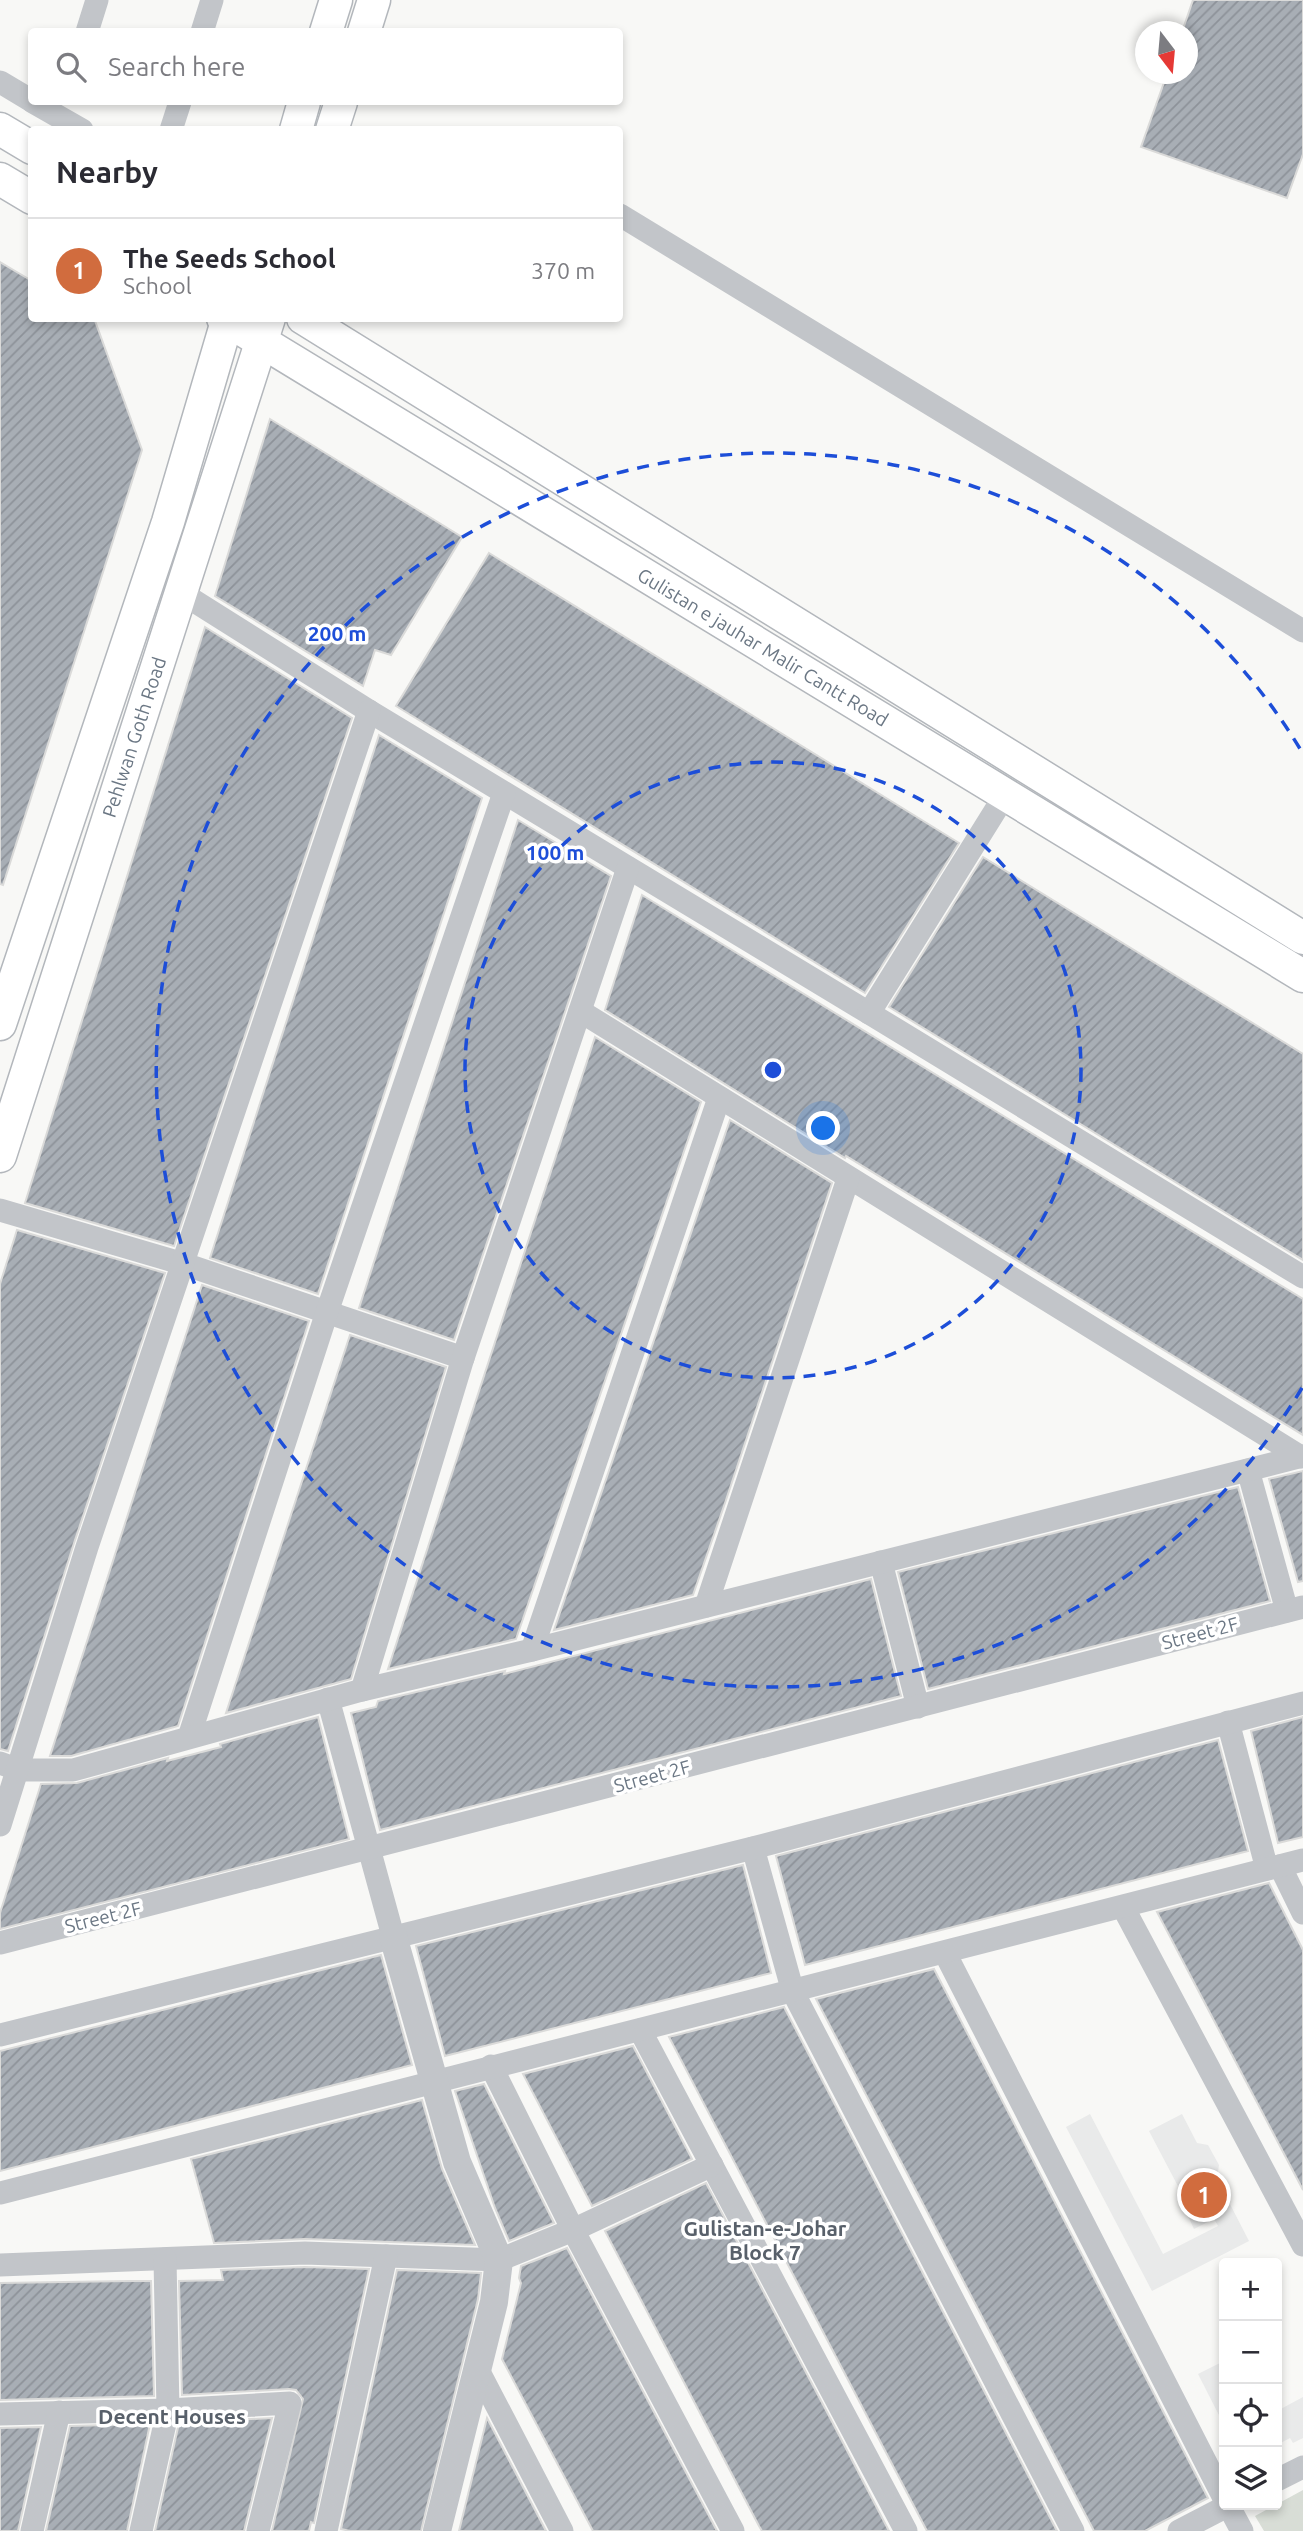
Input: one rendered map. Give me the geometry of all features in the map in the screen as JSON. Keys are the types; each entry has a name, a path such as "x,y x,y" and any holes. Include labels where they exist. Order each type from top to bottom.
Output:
{"main road":[{"path":"327,28 336,0"},
{"path":"365,28 374,0"},
{"path":"297,126 303,105"},
{"path":"333,126 340,105"},
{"path":"0,129 28,146"},
{"path":"0,179 28,196"},
{"name":"Pehlwan Goth Road","path":"0,1024 168,522 225,322"},
{"name":"Gulistan e jauhar Malir Cantt Road","path":"237,322 266,330 1005,795 1303,976"},
{"name":"Gulistan e jauhar Malir Cantt Road","path":"309,322 1303,938"},
{"name":"Pehlwan Goth Road","path":"0,1156 266,330"}],"street":[{"path":"88,28 97,0"},
{"path":"203,28 212,0"},
{"path":"0,82 28,99"},
{"path":"172,126 179,105"},
{"path":"62,109 78,126"},
{"path":"623,217 1303,631"},
{"path":"180,592 369,711 1303,1278"},
{"path":"0,1825 9,1767 184,1264 369,711"},
{"path":"189,1737 327,1312 504,793"},
{"path":"870,1013 1005,795"},
{"path":"362,1690 463,1358 628,867"},
{"path":"580,1011 848,1179 1302,1456"},
{"path":"532,1650 719,1098"},
{"path":"706,1606 848,1179"},
{"path":"0,1210 184,1264 463,1358"},
{"path":"9,1767 73,1770 362,1690 532,1650 1302,1456"},
{"path":"1248,1470 1295,1609"},
{"path":"881,1562 918,1707"},
{"name":"Street 2F","path":"0,1943 1295,1609"},
{"path":"328,1699 457,2162 499,2260 494,2302 437,2531"},
{"path":"0,2035 753,1848 1303,1703"},
{"path":"1228,1722 1274,1868 1303,1913"},
{"path":"753,1848 793,1992 1073,2531"},
{"path":"0,2193 1303,1860"},
{"path":"1123,1907 1303,2245"},
{"path":"945,1953 1219,2488"},
{"path":"640,2030 906,2531"},
{"path":"491,2066 573,2230 733,2531"},
{"path":"0,2265 305,2253 499,2260 573,2230 712,2165"},
{"path":"326,2531 386,2256"},
{"path":"141,2531 168,2410 164,2259"},
{"path":"477,2368 562,2531"},
{"path":"0,2414 168,2410 290,2403 258,2531"},
{"path":"32,2531 59,2412"},
{"path":"1282,2478 1303,2467"},
{"path":"1179,2531 1219,2510"},
{"path":"1231,2510 1242,2531"}],"shaded area":[{"path":"1090,2114 1163,2254 1218,2226 1214,2219 1194,2229 1187,2214 1191,2211 1149,2131 1182,2114 1197,2143 1208,2145 1219,2165 1217,2179 1249,2241 1152,2291 1066,2127"},
{"path":"1219,2364 1219,2415 1198,2374"},
{"path":"1303,2397 1303,2438 1293,2443 1290,2438 1282,2442 1282,2408"},
{"path":"1303,2490 1303,2531 1264,2531 1255,2516 1266,2510 1282,2510 1282,2501"}],"building":[{"path":"1193,0 1303,0 1303,154 1287,198 1141,147 1163,84 1198,84 1198,21 1186,21"},
{"path":"0,262 28,279 28,322 95,322 142,450 3,885 0,884"},
{"path":"270,419 462,537 391,655 375,650 363,686 215,596"},
{"path":"489,553 959,843 865,993 396,706"},
{"path":"205,627 352,718 174,1246 25,1203"},
{"path":"379,735 482,798 318,1294 210,1258"},
{"path":"518,820 611,876 454,1340 359,1308"},
{"path":"983,857 1303,1054 1303,1260 889,1007"},
{"path":"642,895 1303,1299 1303,1435 605,1010"},
{"path":"595,1037 701,1102 516,1639 388,1669"},
{"path":"730,1120 832,1183 725,1503 693,1595 554,1630"},
{"path":"17,1230 165,1273 74,1543 8,1751 0,1749 0,1284"},
{"path":"202,1285 309,1321 178,1726 71,1756 50,1756"},
{"path":"350,1335 446,1367 351,1679 226,1713"},
{"path":"1303,1471 1303,1581 1298,1582 1269,1479"},
{"path":"1238,1487 1270,1601 928,1689 898,1572"},
{"path":"871,1579 901,1696 380,1830 351,1713 376,1707 378,1701 505,1671 504,1674"},
{"path":"318,1717 349,1839 0,1929 0,1913 41,1784 77,1783 168,1758 167,1761 221,1747 220,1744"},
{"path":"1303,1717 1303,1837 1278,1843 1251,1731"},
{"path":"1218,1740 1248,1851 805,1965 776,1856"},
{"path":"743,1865 771,1973 445,2056 416,1946"},
{"path":"1269,1883 1303,1950 1303,2190 1157,1912"},
{"path":"381,1955 412,2065 0,2171 0,2051"},
{"path":"934,1969 1208,2498 1145,2531 1094,2531 816,1999"},
{"path":"784,2007 1057,2531 927,2531 669,2037"},
{"path":"633,2046 692,2159 592,2206 523,2074"},
{"path":"484,2084 554,2223 509,2241 455,2091"},
{"path":"422,2100 442,2169 475,2245 305,2239 214,2243 191,2159"},
{"path":"706,2183 889,2531 762,2531 759,2526 605,2231"},
{"path":"567,2248 717,2531 593,2531 502,2359 521,2283 521,2266"},
{"path":"305,2267 369,2269 314,2523 311,2522 309,2531 272,2531 303,2399 296,2390 289,2389 182,2395 179,2281 223,2280 221,2270"},
{"path":"397,2270 481,2273 478,2299 421,2531 350,2531 341,2529"},
{"path":"151,2281 154,2396 0,2400 0,2283"},
{"path":"272,2418 244,2531 155,2531 179,2423"},
{"path":"487,2418 546,2531 459,2531"},
{"path":"150,2424 127,2531 46,2531 70,2426"},
{"path":"41,2427 18,2531 0,2531 0,2428"}],"place":[{"name":"The Seeds School","path":"1204,2195"}],"district":[{"name":"Gulistan-e-Johar Block 7","path":"765,2241"},
{"name":"Decent Houses","path":"172,2417"}]}
